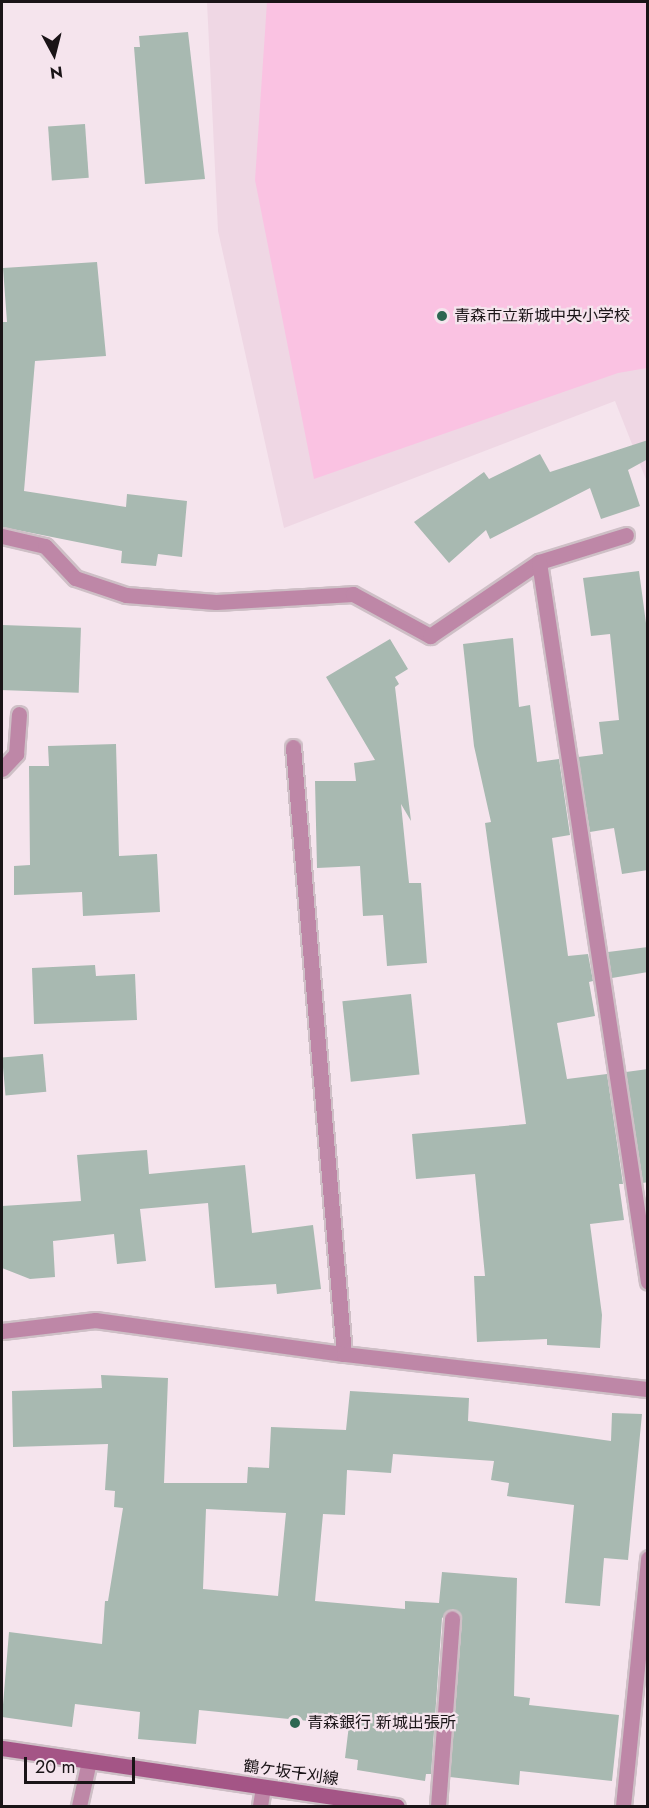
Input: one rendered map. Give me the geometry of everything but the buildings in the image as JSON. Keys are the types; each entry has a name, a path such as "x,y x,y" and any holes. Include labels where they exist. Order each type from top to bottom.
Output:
{"main road":[{"name":"鶴ケ坂千刈線","path":"2,1748 397,1806"}],"street":[{"path":"2,536 45,546 75,578 126,595 216,602 352,594 430,636 539,562 626,535"},
{"path":"539,562 648,1282"},
{"path":"2,769 16,754 19,714"},
{"path":"293,747 344,1354"},
{"path":"2,1331 95,1320 344,1354 648,1389"},
{"path":"623,1806 648,1558"},
{"path":"438,1806 452,1619"},
{"path":"79,1806 89,1761"},
{"path":"260,1806 263,1787"}],"shaded area":[{"name":"青森市立新城中央小学校","path":"207,2 647,2 647,482 615,401 284,528 218,231"},
{"name":"青森市立新城中央小学校","path":"267,2 647,2 647,368 618,373 314,479 255,180"}],"place":[{"name":"青森市立新城中央小学校","path":"442,316"},
{"name":"青森銀行 新城出張所","path":"295,1723"}]}
